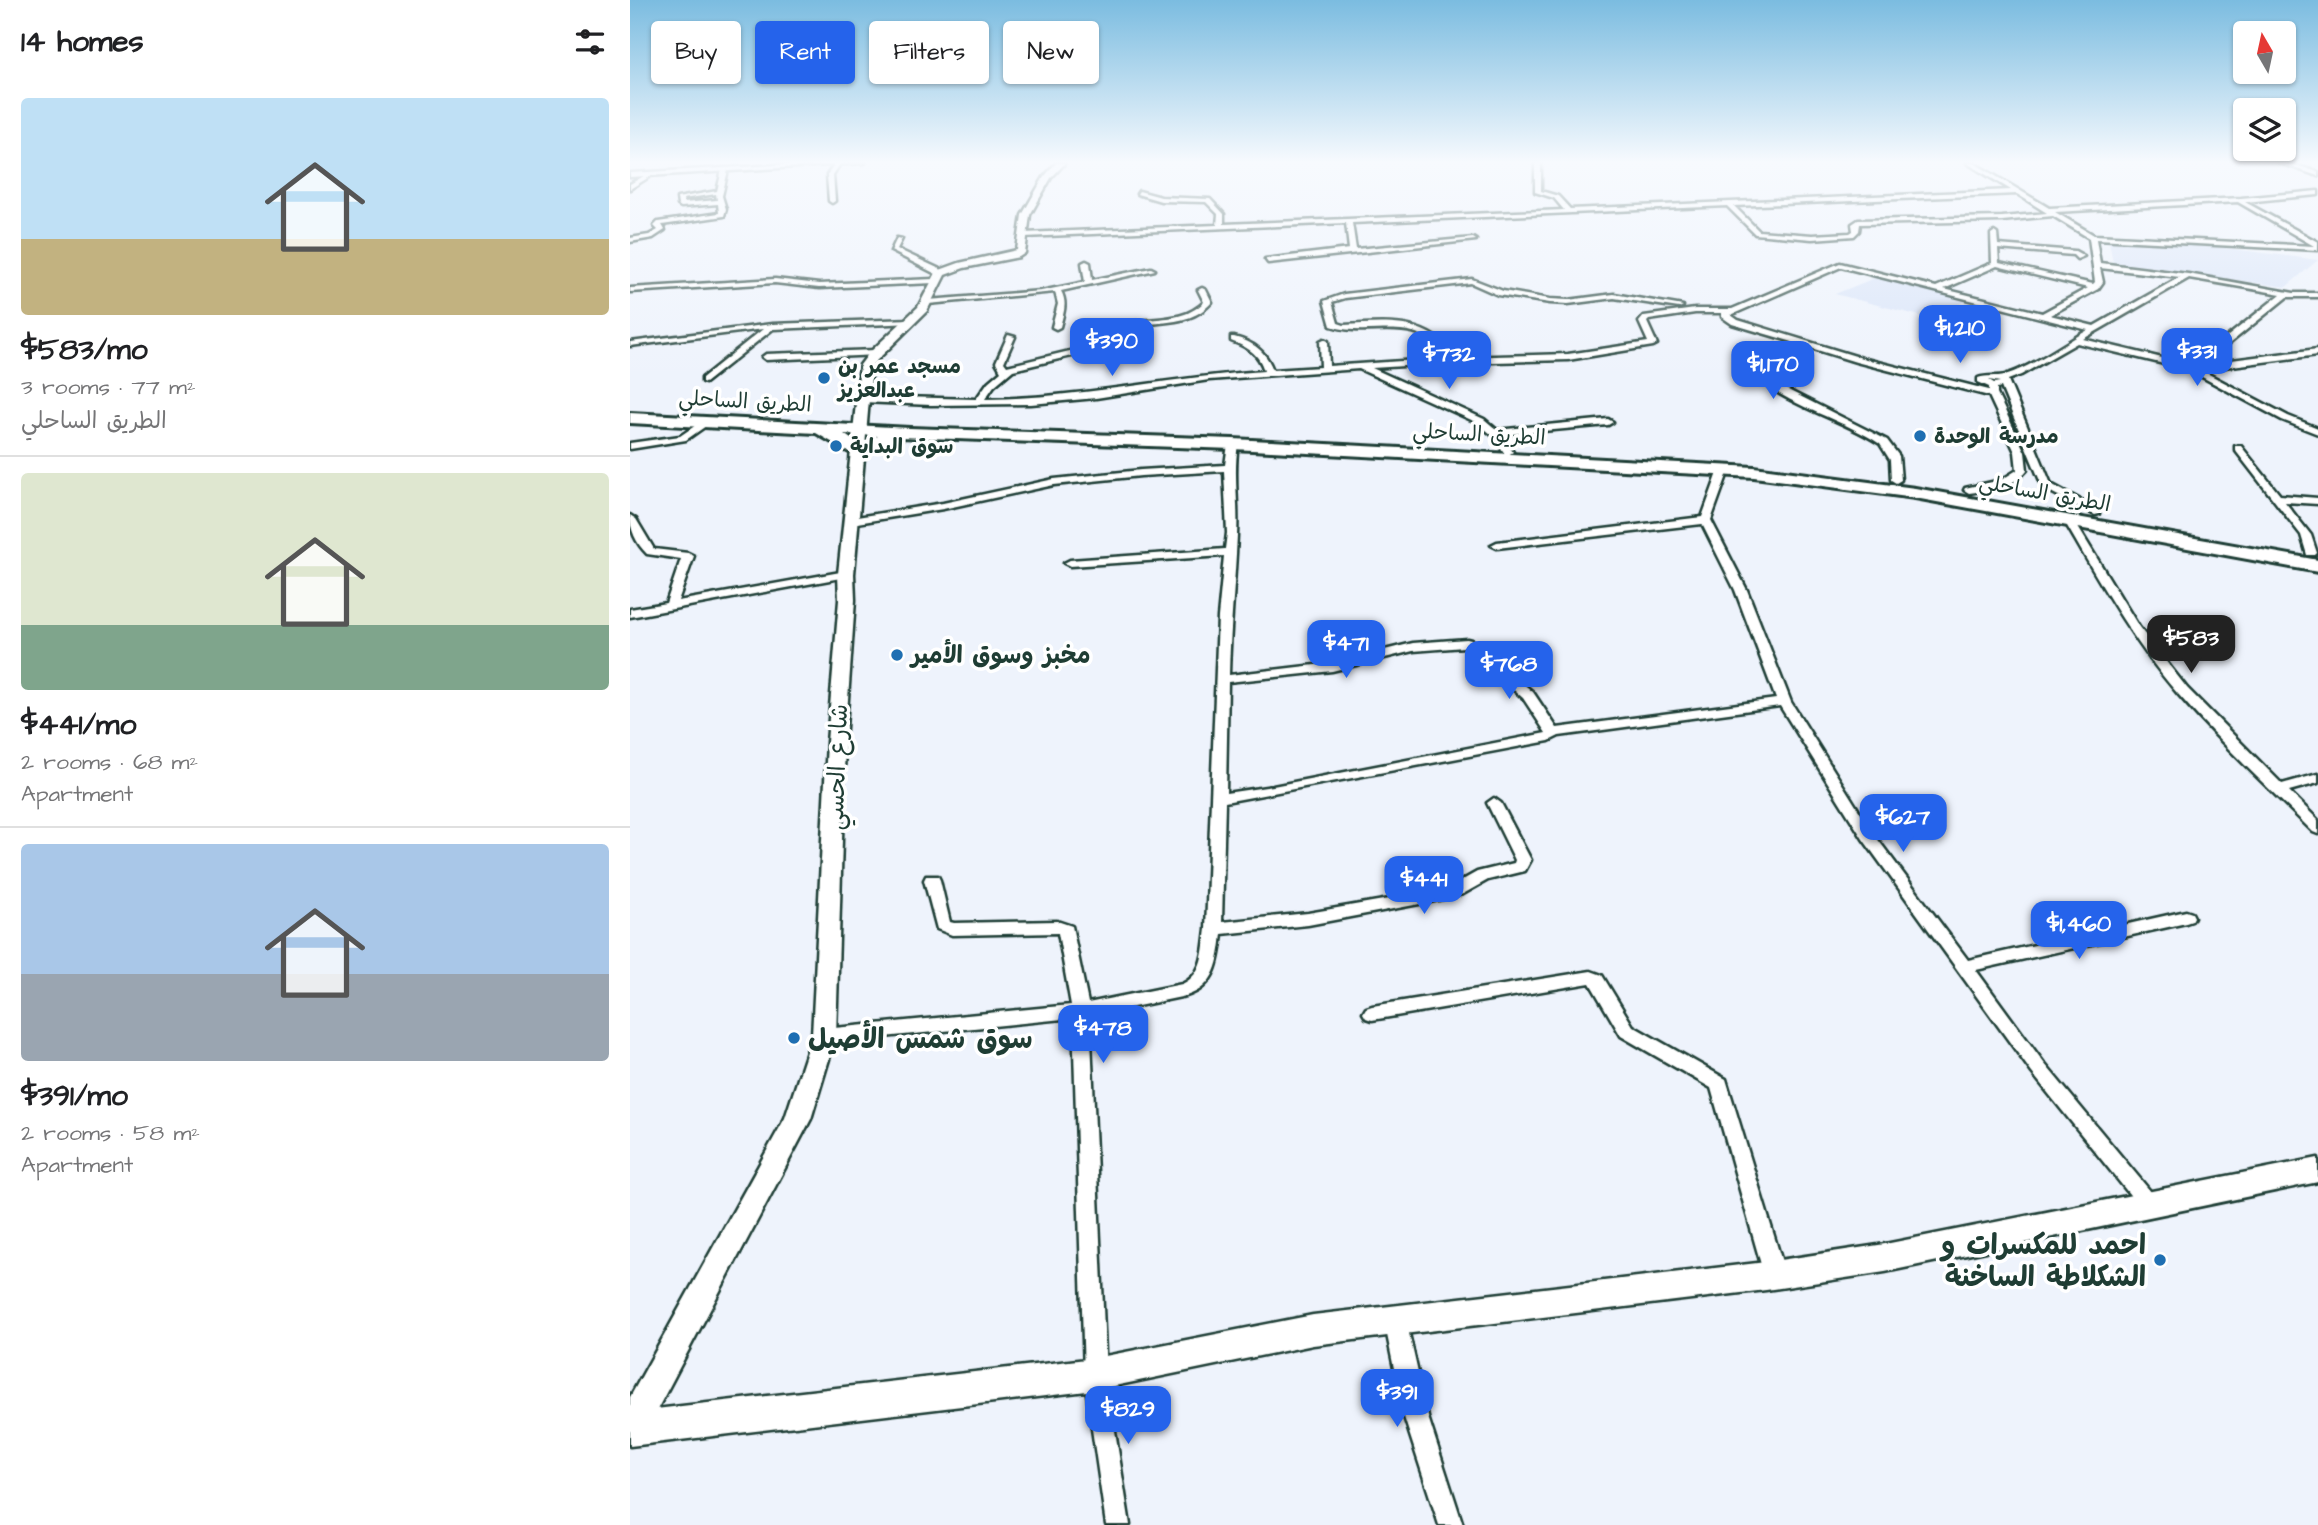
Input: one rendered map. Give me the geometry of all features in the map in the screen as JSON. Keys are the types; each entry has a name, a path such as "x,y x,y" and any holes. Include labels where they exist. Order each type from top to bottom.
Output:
{"highway":[{"name":"الطريق الساحلي","path":"630,409 858,433 1233,444 1754,472 1915,493 2316,558"},
{"name":"الطريق الساحلي","path":"630,418 708,421 858,433 1508,452 1750,464 1969,490 2095,512 2316,558"}],"main road":[{"path":"630,1429 1095,1374 1313,1330 1775,1275 1885,1258 2318,1170"}],"street":[{"path":"630,240 656,234"},
{"path":"630,290 775,281 819,286 937,277 961,265 1016,255 1024,247 1024,235 1047,234"},
{"path":"1351,234 1353,251"},
{"path":"1773,234 1812,237 1853,234"},
{"path":"1994,234 1996,264"},
{"path":"2087,234 2092,237 2318,246"},
{"path":"2297,234 2318,246"},
{"path":"2043,316 2095,288 2099,282 2092,237"},
{"path":"900,239 893,250 937,277"},
{"path":"1268,261 1474,240"},
{"path":"1995,249 2076,253 2080,256 1995,249"},
{"path":"1086,263 1088,283"},
{"path":"1938,289 1996,264 2095,288"},
{"path":"2095,265 2188,276 2291,294 2318,295"},
{"path":"862,399 894,402 1031,401 1096,395 1169,382 1269,372 1452,360 1568,357 1653,344 1643,323 1647,318 1695,311 1730,311 1833,266 1848,266 2096,328"},
{"path":"928,302 1057,290 1150,270"},
{"path":"1730,311 1726,317 1735,322 1969,388 1994,385 2018,373 2188,276"},
{"name":"شارع الحسي","path":"630,1429 798,1119 824,1036 836,742 847,600 846,574 865,371 876,352 928,302 937,277"},
{"path":"1452,360 1442,345 1414,328 1343,327 1334,324 1328,301 1344,296 1472,281 1501,293 1550,301 1568,302 1614,296 1730,311"},
{"path":"1056,327 1063,307 1063,298 1057,290"},
{"path":"979,401 1005,371 1020,364 1102,346 1108,334 1124,325 1187,315 1207,306 1208,302 1202,290"},
{"path":"2188,367 2291,294"},
{"path":"630,344 772,326 911,321"},
{"path":"705,380 772,326"},
{"path":"1005,371 1000,362 1011,337"},
{"path":"1234,339 1254,346 1266,358 1269,372"},
{"path":"2077,340 2188,367 2285,418 2318,431"},
{"path":"1324,341 1325,369"},
{"path":"1804,342 1754,357 1746,363 1768,380 1884,443 1894,456 1896,480"},
{"path":"766,357 876,352"},
{"path":"2188,367 2318,352"},
{"path":"1361,367 1481,421 1495,433 1508,452"},
{"path":"1940,382 1994,385"},
{"path":"1969,490 2005,483 2017,478 2022,470 2020,452 1994,385"},
{"path":"1994,385 2047,486 2095,512"},
{"path":"630,446 683,438 708,421"},
{"path":"1495,433 1608,422"},
{"path":"824,1036 1082,1011 1186,990 1199,984 1209,967 1214,929 1226,578 1231,552 1229,468 1233,444"},
{"path":"2238,448 2306,535 2316,558"},
{"path":"851,521 943,506 1054,482 1109,475 1229,468"},
{"path":"1724,470 1706,520 1741,590 1784,702 1868,836 2038,1068 2148,1204"},
{"path":"2276,498 2318,501"},
{"path":"630,518 635,524 637,534 651,552 688,556 671,605"},
{"path":"2068,519 2134,628 2182,691 2318,830"},
{"path":"1497,545 1706,520"},
{"path":"1070,563 1231,552"},
{"path":"630,613 846,574"},
{"path":"1224,679 1332,667 1413,647 1466,643 1473,646 1528,695 1555,732"},
{"path":"1220,797 1273,790 1549,737 1555,732 1784,702"},
{"path":"2278,790 2318,778"},
{"path":"1214,929 1308,919 1430,897 1457,890 1483,876 1520,867 1523,860 1494,803"},
{"path":"932,880 943,925 952,929 1057,927 1066,930 1082,1011 1095,1374 1118,1525"},
{"path":"1964,968 2186,917"},
{"path":"1372,1013 1591,976 1596,979 1627,1031 1719,1084 1775,1275"},
{"path":"1395,1320 1416,1418 1451,1525"}],"shaded area":[{"path":"2109,240 2218,247 2318,260 2286,287 2113,263"},
{"path":"1877,277 1968,300 1928,318 1835,294"}],"place":[{"name":"مسجد عمر بن عبدالعزيز","path":"824,378"},
{"name":"مدرسة الوحدة","path":"1920,436"},
{"name":"سوق البداية","path":"836,446"},
{"name":"مخبز وسوق الأمير","path":"897,655"},
{"name":"سوق شمس الأصيل","path":"794,1038"},
{"name":"احمد للمكسرات و الشكلاطة الساخنة","path":"2160,1260"}]}
